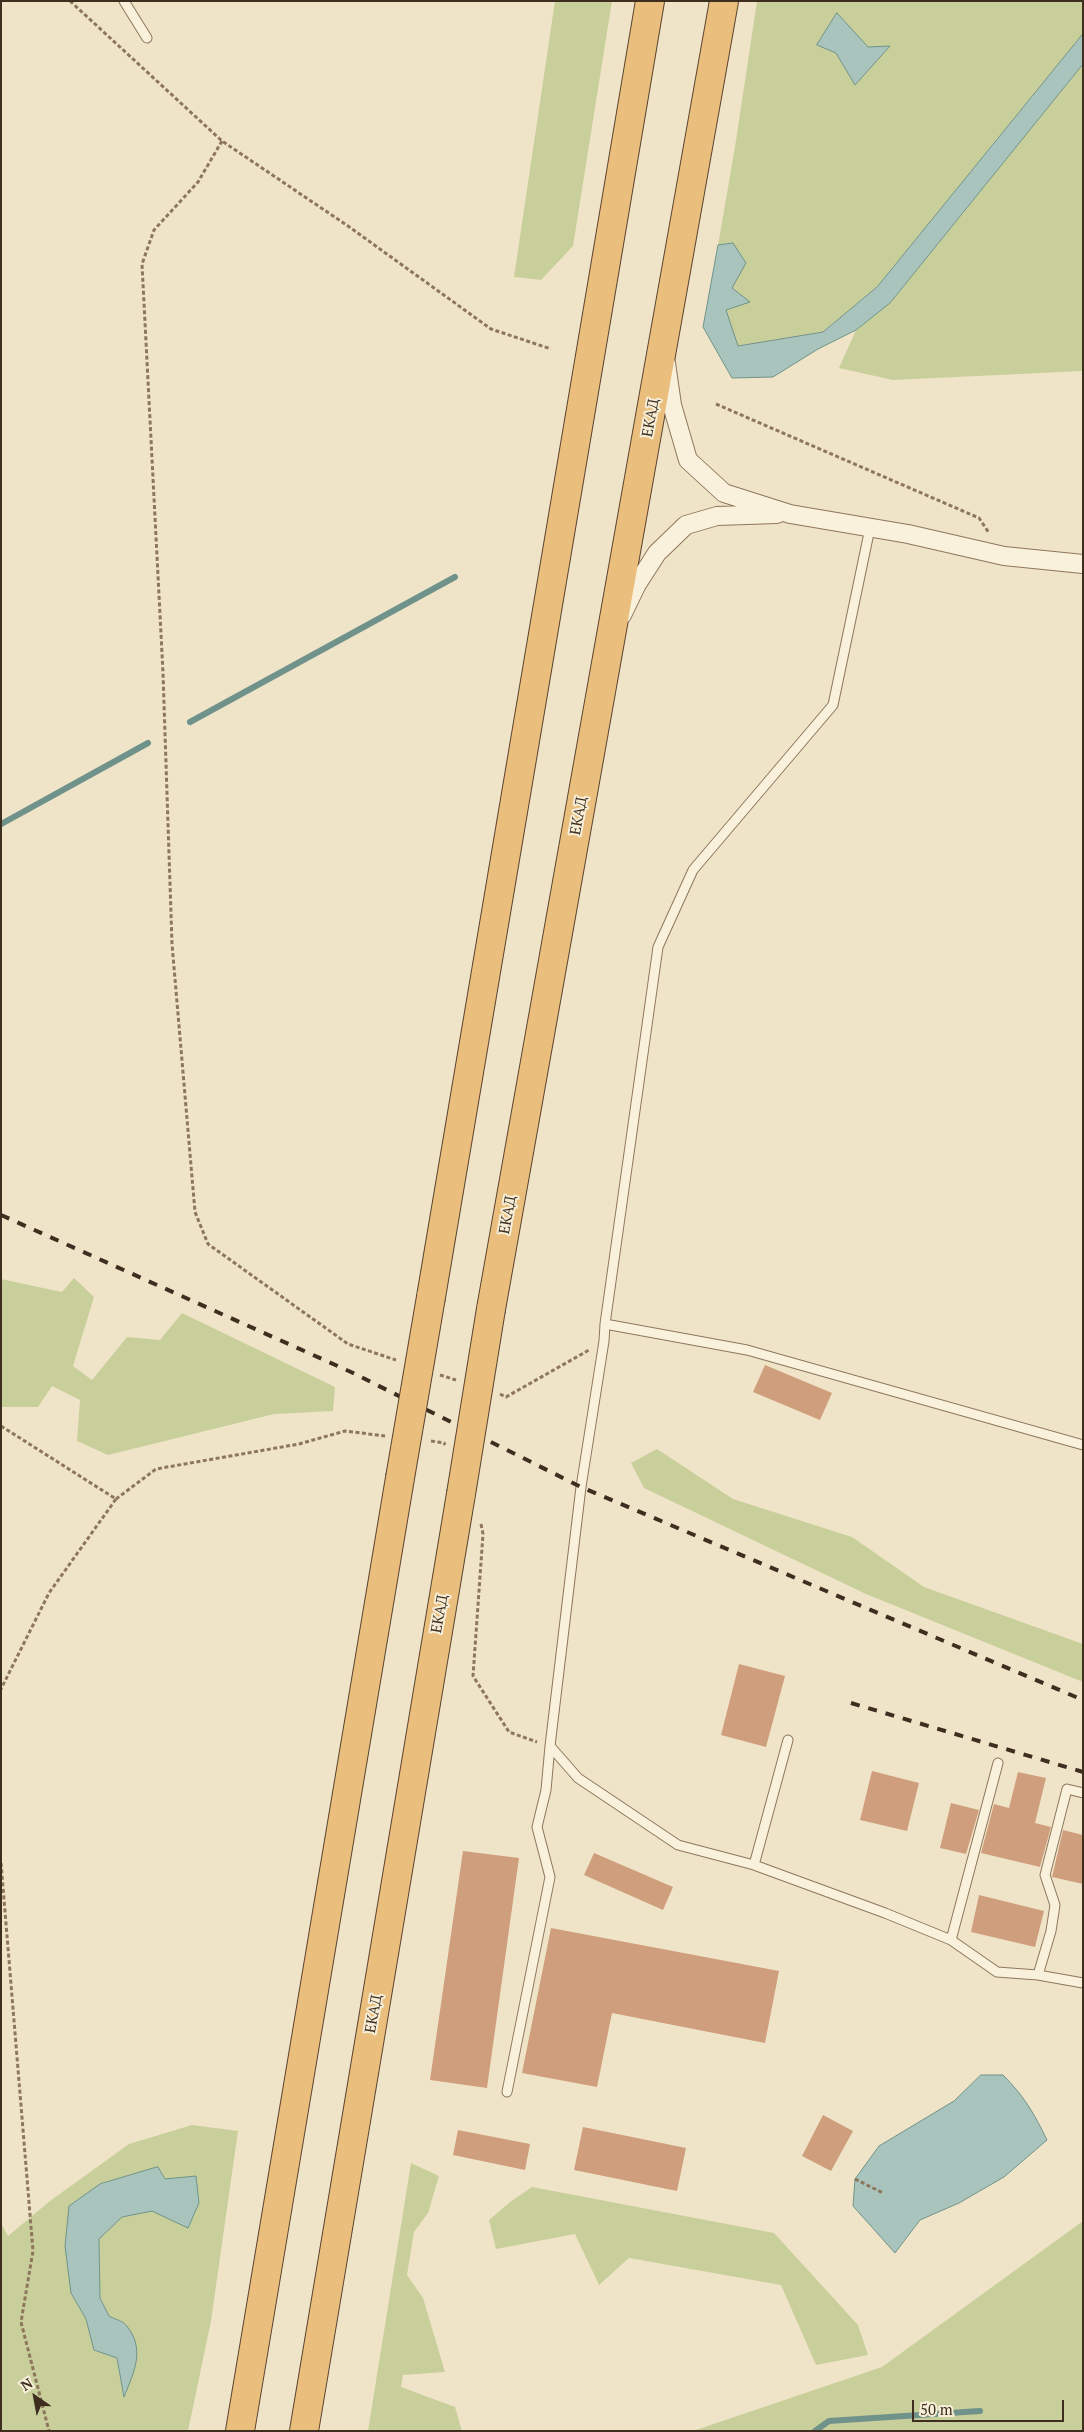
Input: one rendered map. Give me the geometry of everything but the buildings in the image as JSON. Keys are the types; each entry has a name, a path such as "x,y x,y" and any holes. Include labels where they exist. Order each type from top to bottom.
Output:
{"highway":[{"path":"240,2431 650,1"},
{"name":"ЕКАД","path":"304,2431 491,1309 724,1"}],"street":[{"path":"664,345 672,405 688,460 724,493 790,514 908,534 1004,556 1083,564"},
{"path":"610,642 637,584 657,553 686,525 717,516 790,514"}],"lane":[{"path":"124,1 147,38"},
{"path":"506,2092 550,1877 536,1827 546,1790 581,1487 604,1342 658,947 693,870 833,706 870,528"},
{"path":"605,1324 747,1350 1083,1445"},
{"path":"754,1864 788,1740"},
{"path":"550,1746 578,1778 678,1845 754,1864 951,1940 997,1972 1038,1975 1083,1983"},
{"path":"951,1940 998,1763"},
{"path":"1038,1975 1051,1931 1056,1905 1045,1874 1067,1790 1083,1793"}],"path":[{"path":"70,1 222,141 348,226 491,329 551,349"},
{"path":"222,141 198,182 154,230 142,264 163,673 172,944 195,1212 208,1244 348,1344 404,1363"},
{"path":"716,404 979,518 1004,556"},
{"path":"497,1394 506,1396 604,1342"},
{"path":"432,1372 460,1381"},
{"path":"1,1426 116,1499 48,1594 1,1689"},
{"path":"1,1863 33,2251 21,2322 49,2431"},
{"path":"855,2179 883,2193"}],"green space":[{"path":"555,1 612,1 573,246 541,280 514,277"},
{"path":"757,1 1083,1 1083,34 877,287 823,332 738,346 725,310 749,302 732,288 733,243 718,245","holes":["868,47 889,47 855,85 836,53"]},
{"path":"1083,64 1083,371 893,380 839,368 856,330 890,303"},
{"path":"74,1278 94,1297 73,1366 92,1380 127,1337 160,1340 182,1313 335,1387 333,1411 274,1414 108,1455 77,1441 80,1400 52,1386 38,1407 2,1407 1,1279 62,1292"},
{"path":"657,1449 733,1499 852,1537 924,1587 1083,1644 1083,1682 866,1594 644,1488 631,1463"},
{"path":"192,2125 238,2131 211,2321 188,2431 1,2431 1,2223 8,2236 50,2201 129,2144","holes":["158,2168 165,2179 152,2211 122,2217 99,2238 100,2298 109,2316 126,2324 124,2396 117,2358 94,2350 86,2319 71,2293 100,2184"]},
{"path":"411,2163 439,2176 428,2213 414,2232 407,2275 423,2298 445,2372 403,2375 401,2387 455,2407 462,2431 368,2431"},
{"path":"532,2187 774,2233 858,2325 868,2355 816,2365 781,2285 629,2258 599,2285 575,2234 496,2249 489,2220"},
{"path":"1083,2221 1083,2431 693,2431 882,2367"}],"water":[{"path":"837,13 868,47 890,46 855,85 836,53 817,45"},
{"path":"1083,34 1083,64 890,303 856,330 818,349 773,377 732,378 703,327 718,245 733,243 746,263 732,288 750,302 726,310 738,346 823,332 877,287"},
{"path":"981,2075 1003,2075 1028,2105 1047,2140 1004,2177 959,2203 920,2220 895,2253 853,2206 855,2179 879,2146 954,2101"},
{"path":"158,2167 165,2179 196,2176 199,2203 188,2228 152,2211 122,2217 99,2239 100,2298 109,2316 125,2324 136,2343 137,2352 134,2370 124,2397 117,2358 94,2350 86,2319 71,2293 65,2246 69,2206 100,2184"}],"waterway":[{"path":"190,722 455,577"},
{"path":"1,824 148,743"},
{"path":"815,2431 829,2421 980,2411"}],"railway":[{"path":"1,1215 351,1372 581,1487 1083,1700"},
{"path":"851,1703 1083,1772"}]}
